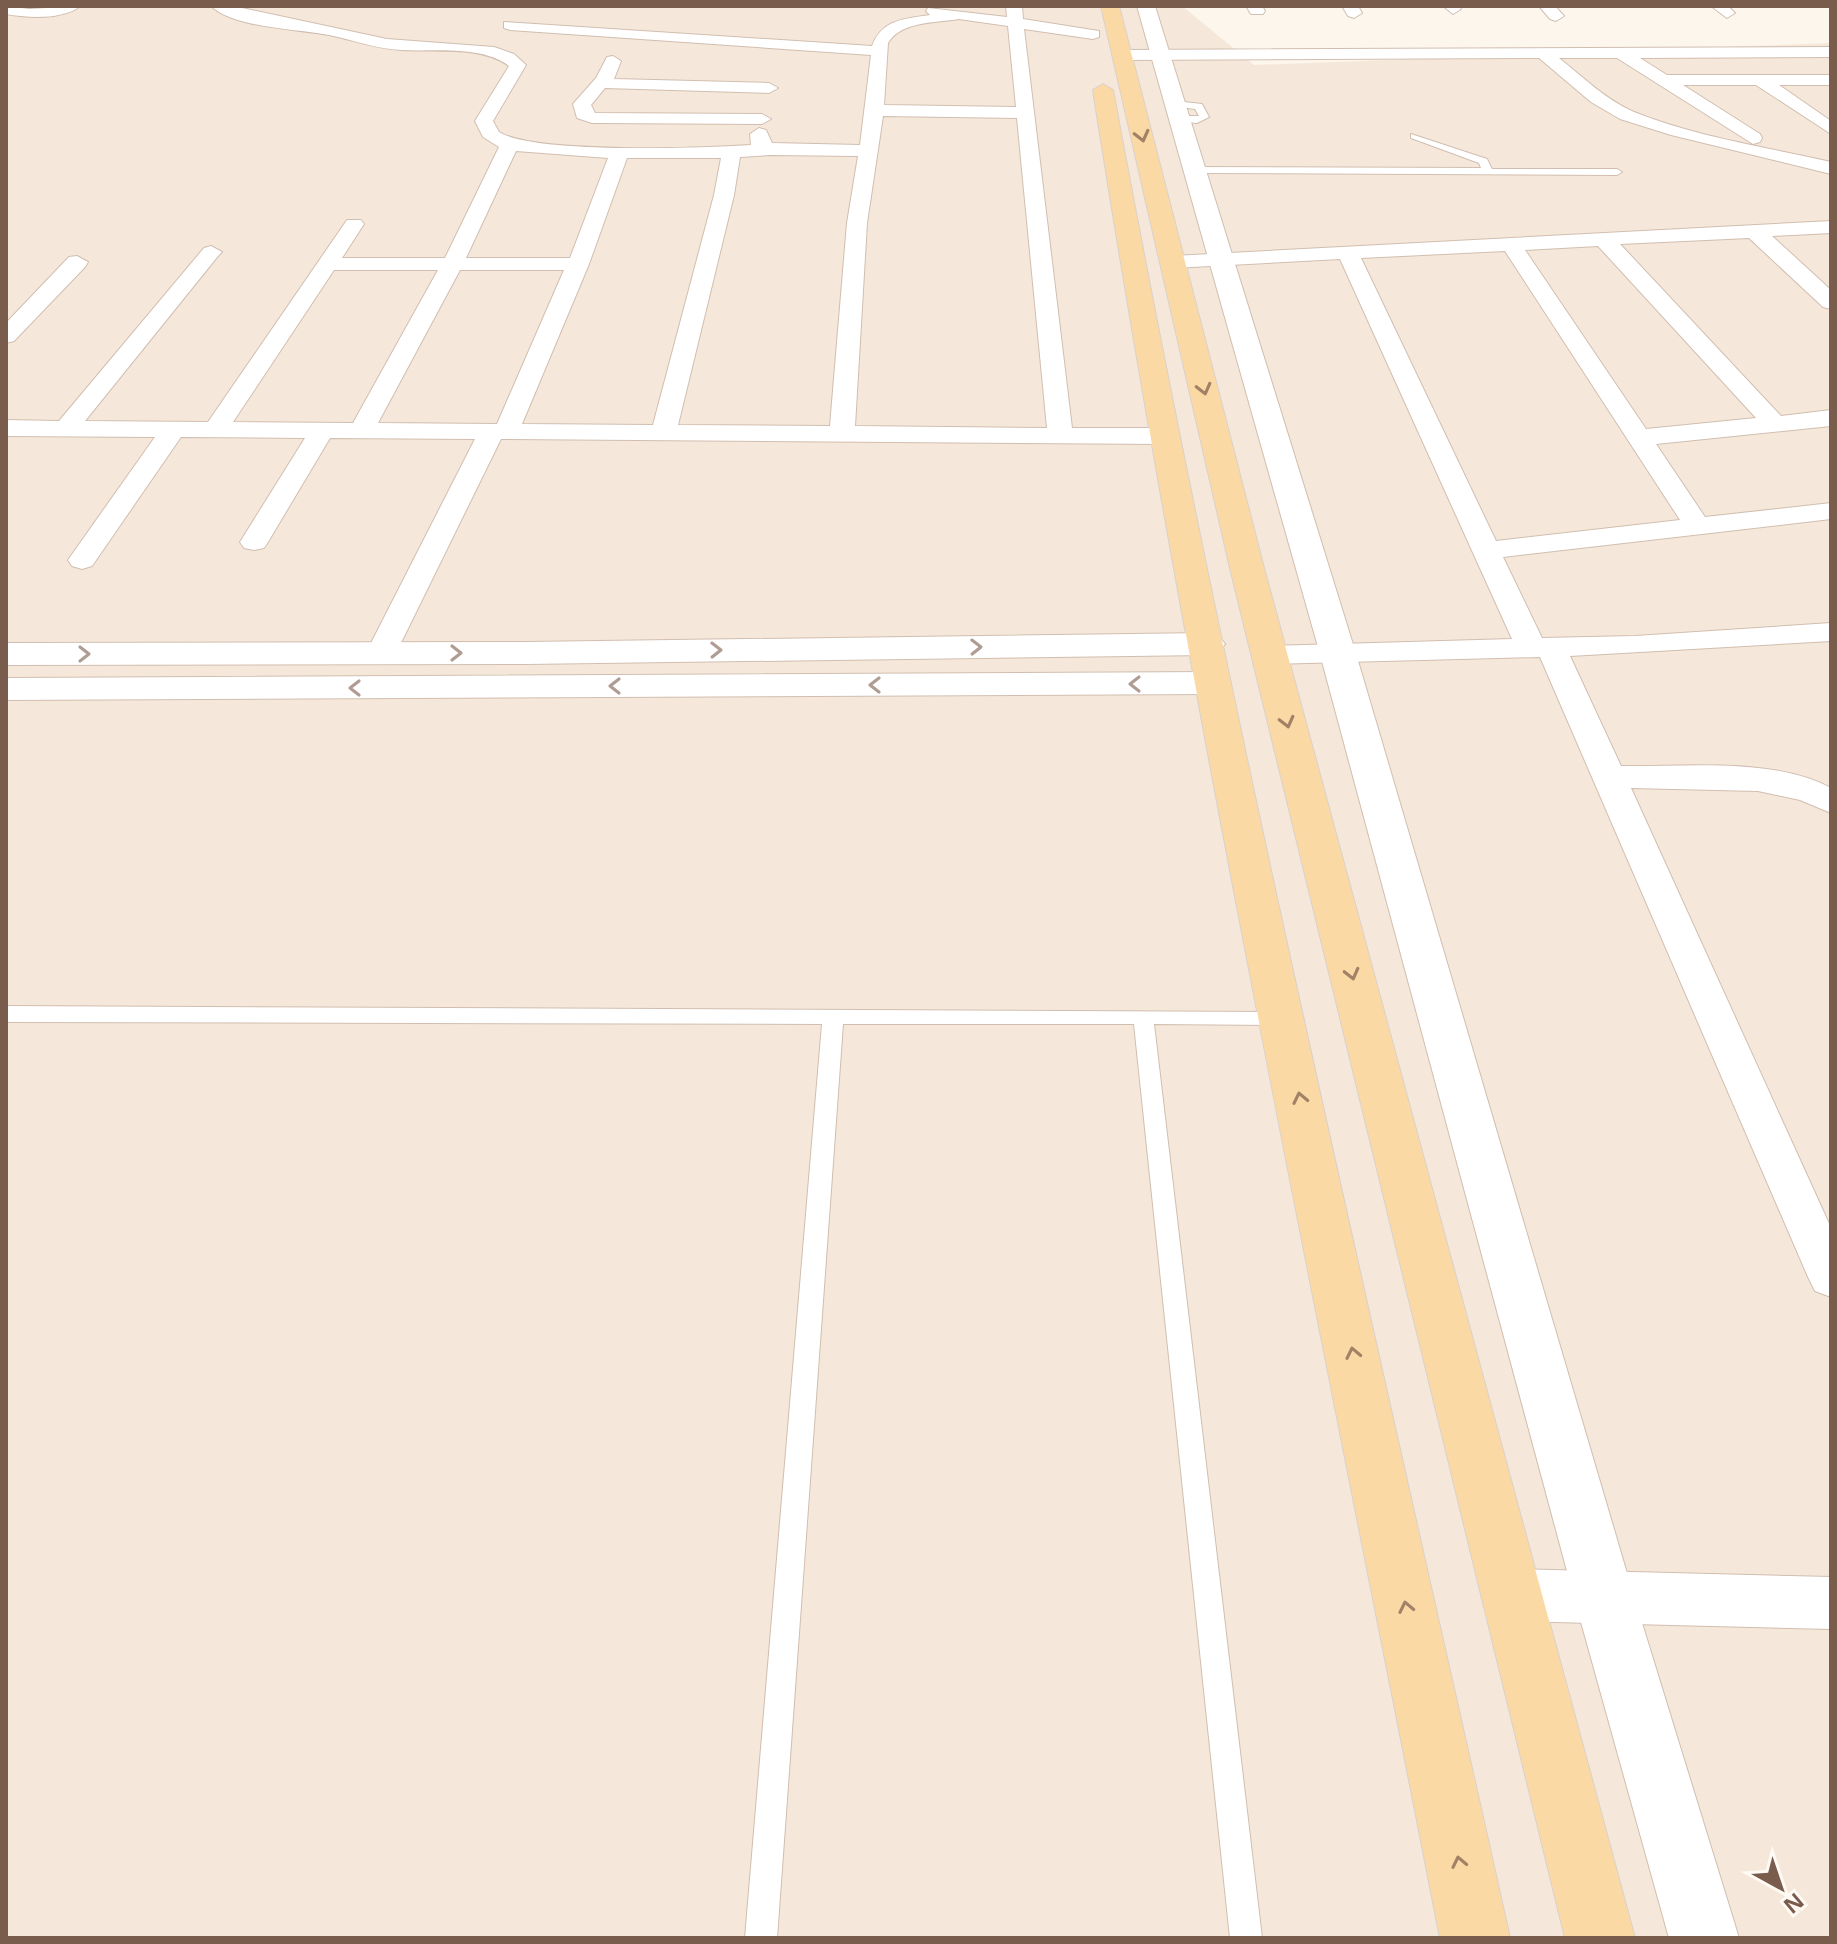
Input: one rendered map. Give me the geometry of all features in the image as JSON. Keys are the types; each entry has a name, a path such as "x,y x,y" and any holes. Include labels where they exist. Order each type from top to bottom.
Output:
{"main road":[{"path":"1115,31 1271,661 1600,1938"},
{"path":"1115,31 1149,361 1475,1938"},
{"path":"1211,664 1271,661"}],"street":[{"path":"6,9 29,14 73,6"},
{"path":"219,6 259,21 323,29 389,44 476,50 508,56 518,65 484,121 484,127 488,133 510,144 620,152 868,151"},
{"path":"900,6 958,15"},
{"path":"1115,31 1146,6"},
{"path":"1015,14 1060,435"},
{"path":"842,433 857,223 875,110 880,43 887,31 900,24 958,15 1015,14 1115,31 1543,53 1831,52"},
{"path":"510,25 631,34 774,66"},
{"path":"1115,31 1177,112 1338,654 1604,1597 1704,1938"},
{"path":"631,34 603,80 582,104 583,114 592,118 762,119"},
{"path":"603,80 604,83 621,85 879,51"},
{"path":"1543,53 1597,98 1639,120 1831,168"},
{"path":"1621,53 1743,134 1791,144 1831,144"},
{"path":"770,149 761,146 758,141 774,66"},
{"path":"1662,80 1831,80"},
{"path":"1760,80 1831,129"},
{"path":"875,110 1025,113"},
{"path":"362,430 452,265 510,144"},
{"path":"381,653 499,431 578,264 620,152"},
{"path":"664,432 724,195 731,153"},
{"path":"216,429 354,224"},
{"path":"1173,262 1831,227"},
{"path":"1753,230 1831,302"},
{"path":"1603,239 1775,424"},
{"path":"1511,244 1698,527"},
{"path":"66,428 211,252"},
{"path":"1348,253 1484,551 1541,647 1609,777 1831,1277"},
{"path":"6,336 77,262"},
{"path":"326,264 578,264"},
{"path":"1637,438 1831,418"},
{"path":"17,434 66,428 174,428 1164,436"},
{"path":"82,560 174,428"},
{"path":"254,542 323,429"},
{"path":"1484,551 1831,511"},
{"path":"1271,661 1338,654 1831,632"},
{"path":"6,654 381,653 1211,664"},
{"path":"6,689 1211,664"},
{"path":"1609,777 1765,781 1798,785 1831,802"},
{"path":"1512,1595 1831,1603"}],"lane":[{"path":"1414,136 1483,161 1487,169 1478,172"},
{"path":"1194,170 1617,172"},
{"path":"6,1014 1283,1017"},
{"path":"761,1938 833,1016"},
{"path":"1143,1017 1246,1938"}],"shaded area":[{"path":"6,6 1182,6 1254,65 1831,43 1831,1938 6,1938"}]}
